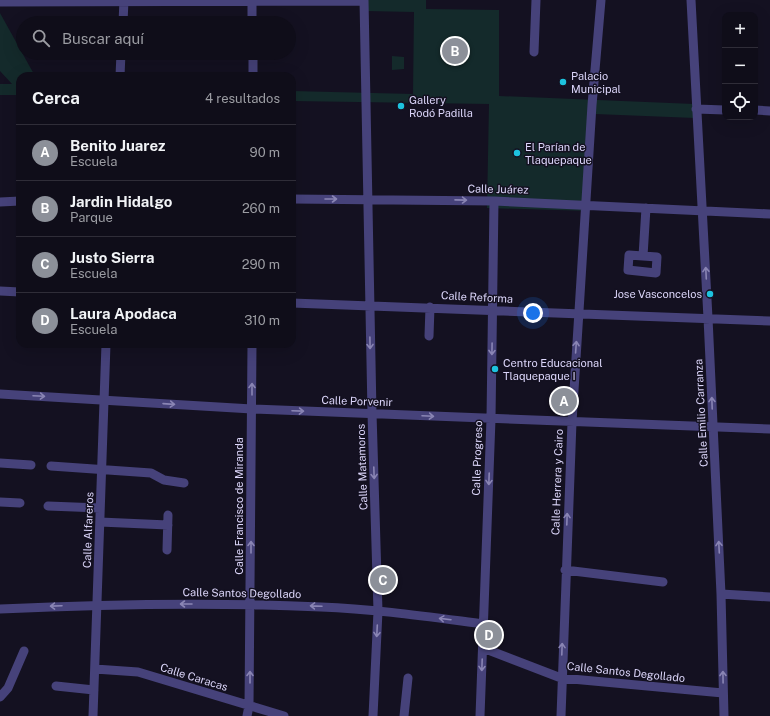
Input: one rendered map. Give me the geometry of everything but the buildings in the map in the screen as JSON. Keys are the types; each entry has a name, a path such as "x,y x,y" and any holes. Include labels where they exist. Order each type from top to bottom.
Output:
{"street":[{"path":"252,0 252,16"},
{"path":"0,2 364,0"},
{"name":"Calle Matamoros","path":"364,0 372,413 378,611 374,716"},
{"path":"534,52 536,0"},
{"name":"Calle Herrera y Cairo","path":"560,716 572,422 592,105 601,0"},
{"name":"Calle Emilio Carranza","path":"691,0 703,212 721,594 724,716"},
{"path":"123,16 124,1"},
{"path":"120,72 121,60"},
{"path":"253,60 253,72"},
{"path":"696,109 722,110"},
{"path":"758,110 770,110"},
{"name":"Calle Juárez","path":"296,199 494,201 586,204 703,212 770,214"},
{"path":"0,202 16,201"},
{"name":"Calle Progreso","path":"480,716 491,419 494,201"},
{"path":"643,256 646,208"},
{"path":"0,292 16,292"},
{"name":"Calle Reforma","path":"296,303 370,304 770,320"},
{"path":"429,336 430,307"},
{"name":"Calle Alfareros","path":"93,716 106,348"},
{"name":"Calle Francisco de Miranda","path":"247,716 249,706 252,348"},
{"name":"Calle Porvenir","path":"0,394 252,409 770,429"},
{"path":"0,463 31,465"},
{"path":"51,466 151,473 164,480 184,483"},
{"path":"0,502 20,503"},
{"path":"48,506 100,508"},
{"path":"167,550 168,515"},
{"path":"100,522 168,525"},
{"path":"565,570 664,582"},
{"path":"721,594 770,597"},
{"name":"Calle Santos Degollado","path":"0,609 97,604 250,604 378,611 484,624"},
{"name":"Calle Santos Degollado","path":"483,648 561,678 723,693"},
{"path":"0,697 8,688 24,651"},
{"name":"Calle Caracas","path":"95,669 138,672 284,716"},
{"path":"404,716 408,678"},
{"path":"56,686 94,690"}],"green space":[{"path":"366,0 426,0 426,9 499,10 499,96 694,104 695,118 595,114 589,211 487,208 489,104 296,101 296,91 413,94 414,12 366,11"},
{"path":"0,13 16,42 16,60 26,60 33,72 16,72 16,95 0,95 0,84 12,84 0,71"},
{"path":"392,56 404,57 404,69 392,70"}],"place":[{"name":"Jardin Hidalgo","path":"455,51"},
{"name":"Palacio Municipal","path":"563,82"},
{"name":"Gallery Rodó Padilla","path":"401,106"},
{"name":"El Parían de Tlaquepaque","path":"517,153"},
{"name":"Jose Vasconcelos","path":"710,294"},
{"name":"Centro Educacional Tlaquepaque I","path":"495,369"},
{"name":"Benito Juarez","path":"564,401"},
{"name":"Justo Sierra","path":"383,580"},
{"name":"Laura Apodaca","path":"489,635"}]}
